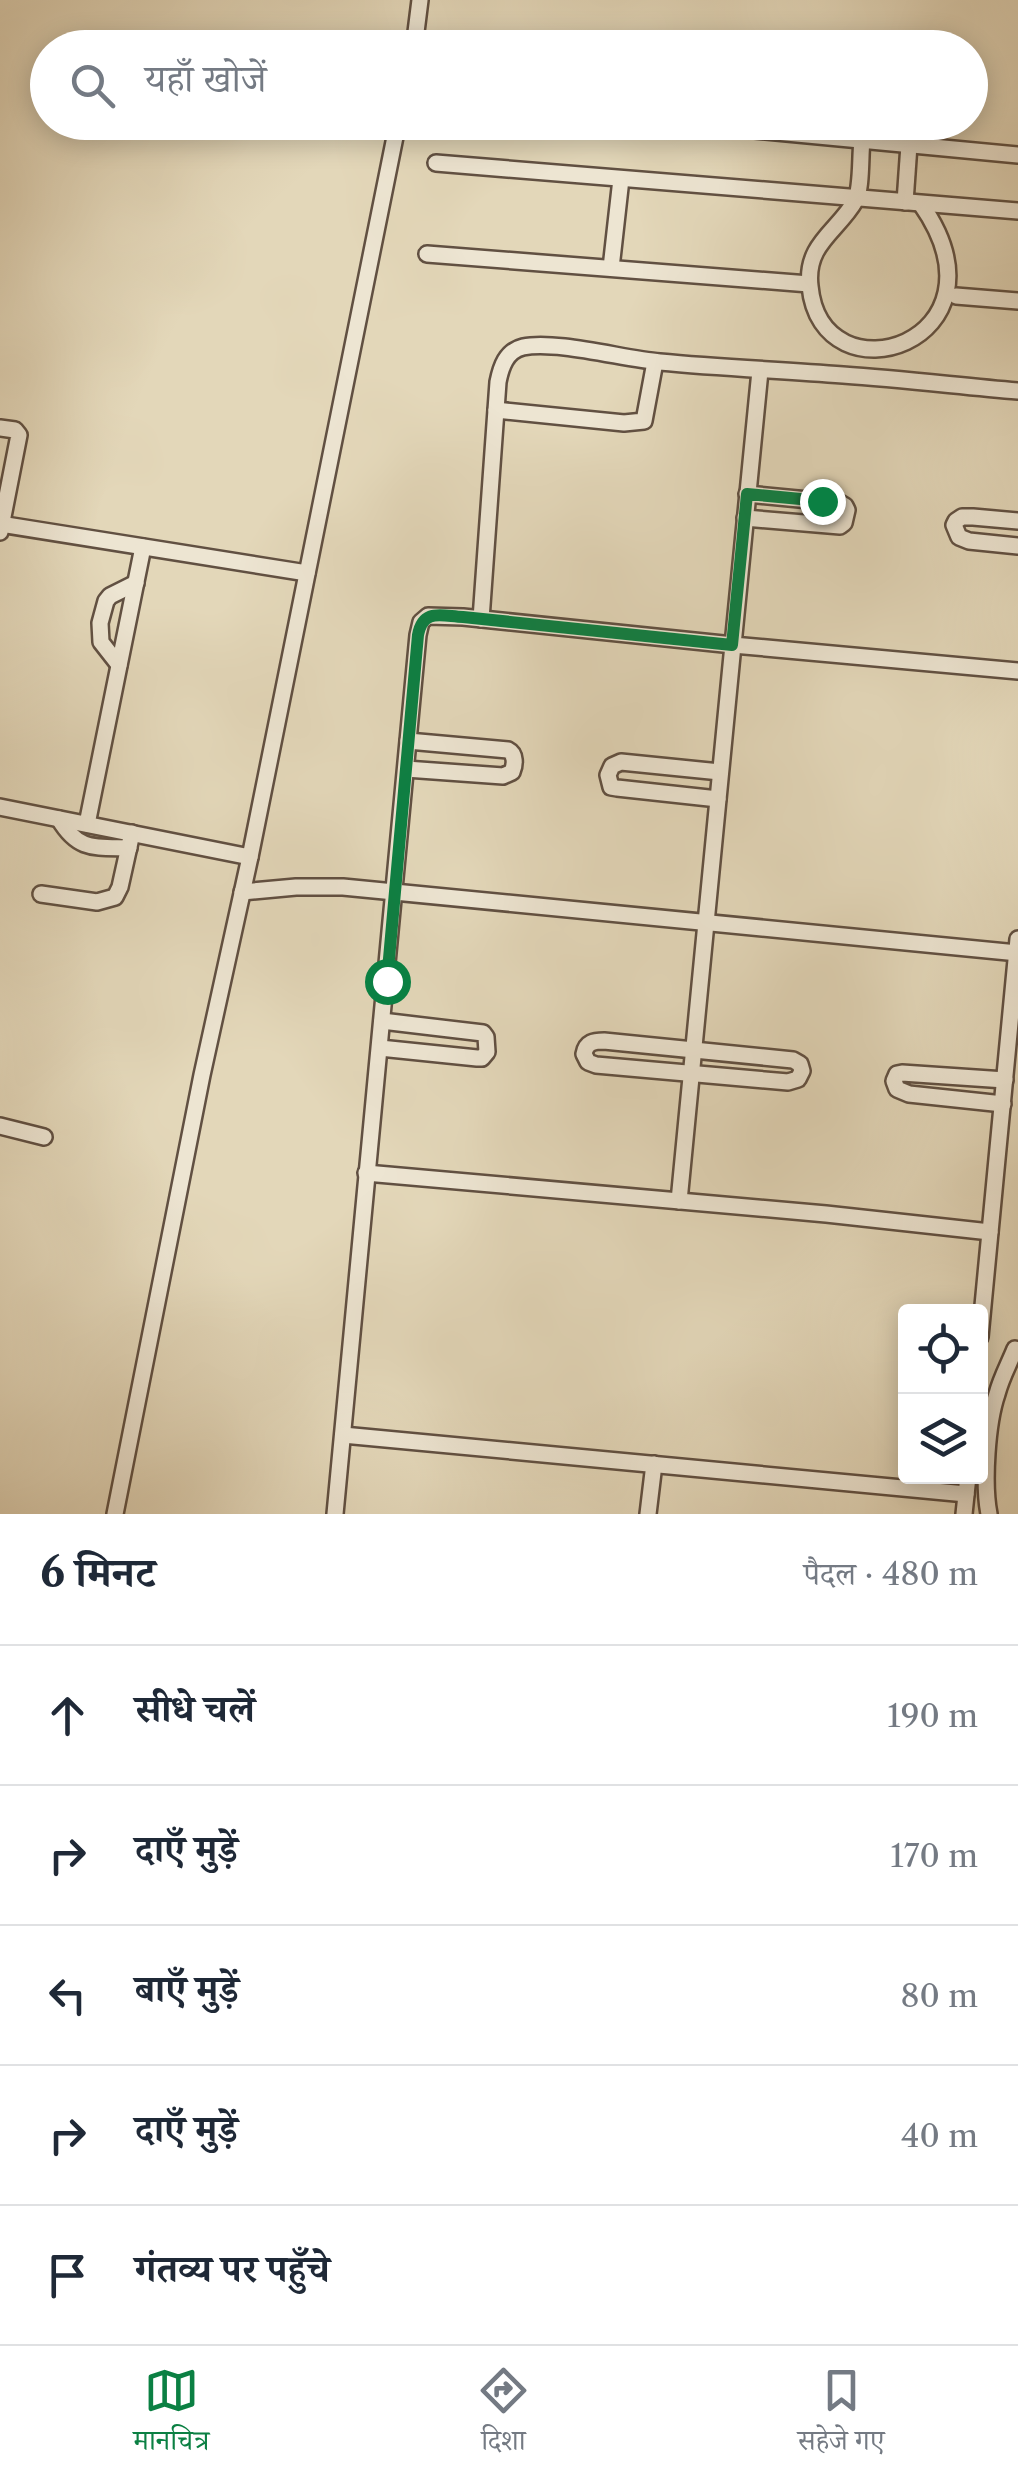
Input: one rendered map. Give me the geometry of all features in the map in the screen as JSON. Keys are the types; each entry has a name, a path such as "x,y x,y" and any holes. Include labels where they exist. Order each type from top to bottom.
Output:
{"street":[{"path":"416,30 420,0"},
{"path":"116,1514 394,140"},
{"path":"852,140 1018,155"},
{"path":"862,141 857,199 815,252 809,284 816,308 829,328 865,348 902,348 928,336 947,315 956,296 951,252 937,226 913,203 909,146"},
{"path":"436,163 1018,211"},
{"path":"611,268 621,179"},
{"path":"427,254 809,284"},
{"path":"956,296 1018,300"},
{"path":"481,619 498,382 503,363 523,347 556,347 655,362 1018,391"},
{"path":"496,410 624,424 644,421 655,362"},
{"path":"679,1201 760,371"},
{"path":"0,428 16,430 19,435 1,527 307,573"},
{"path":"745,518 840,526 846,514 840,503 747,494"},
{"path":"1018,521 962,517 956,521 954,530 969,541 1018,546"},
{"path":"87,824 143,547"},
{"path":"119,664 101,642 100,623 106,600 136,583"},
{"path":"336,1514 421,622 428,616 481,619 1018,671"},
{"path":"406,768 503,776 512,772 514,764 508,750 408,741"},
{"path":"718,799 618,788 609,784 608,775 612,766 621,762 720,772"},
{"path":"0,807 87,824 131,841 250,856"},
{"path":"58,819 77,842 99,848 131,841"},
{"path":"41,894 97,902 115,897 131,841"},
{"path":"242,892 296,887 395,892 1017,953"},
{"path":"983,1304 1018,939"},
{"path":"380,1048 477,1058 486,1052 483,1034 382,1022"},
{"path":"604,1041 792,1060 800,1064 802,1071 798,1079 788,1082 690,1074 596,1065 588,1062 584,1054 590,1042 604,1041"},
{"path":"1003,1104 909,1094 897,1089 894,1081 902,1073 1006,1080"},
{"path":"0,1126 44,1137"},
{"path":"366,1173 990,1232"},
{"path":"989,1514 987,1466 992,1412 1016,1349"},
{"path":"343,1435 654,1464 967,1485 964,1514"},
{"path":"648,1514 654,1464"}],"route":[{"path":"387,981 421,622 428,616 463,617 732,645 747,494 822,501"}]}
